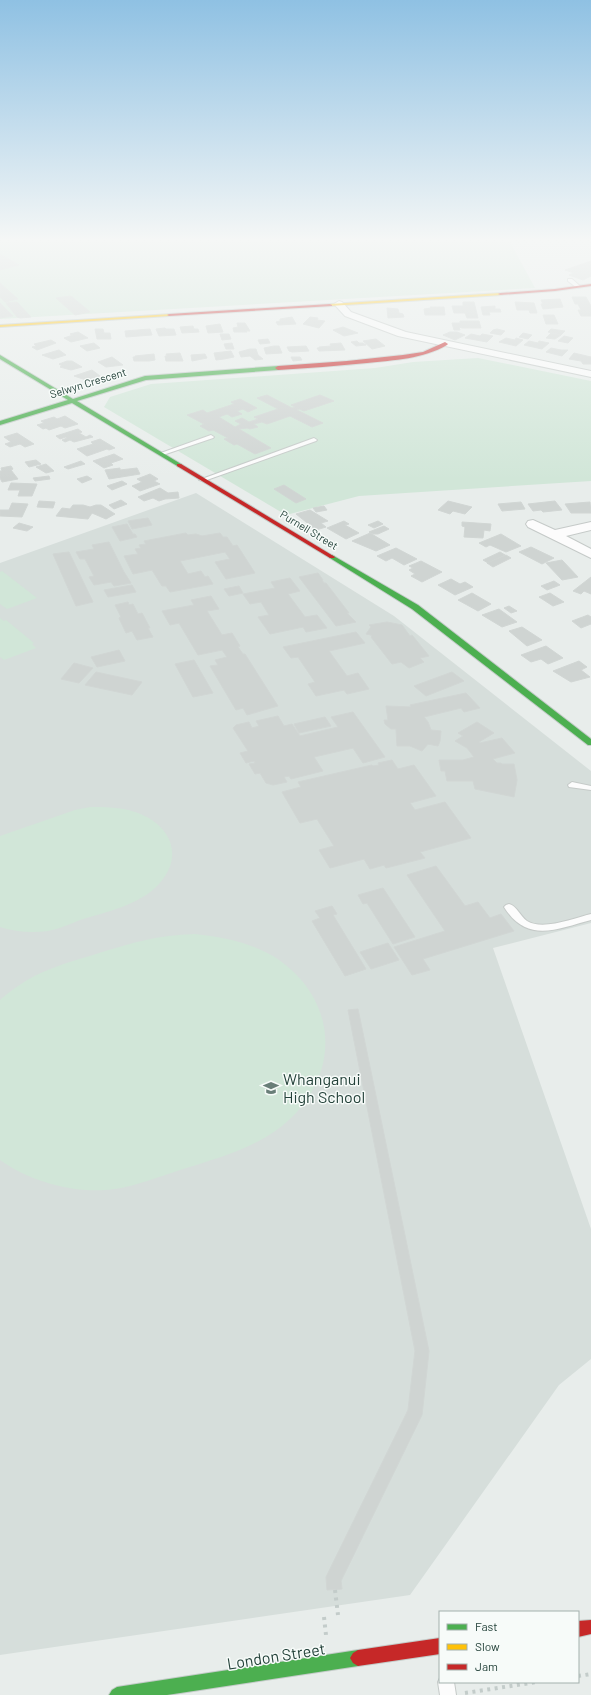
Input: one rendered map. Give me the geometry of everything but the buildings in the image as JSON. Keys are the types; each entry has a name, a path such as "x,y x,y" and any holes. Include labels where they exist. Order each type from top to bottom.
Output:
{"main road":[{"path":"2,325 65,321"},
{"name":"Selwyn Crescent","path":"0,422 144,378 363,362 416,355 437,349 445,344"},
{"name":"Purnell Street","path":"0,357 415,607 591,743"},
{"path":"579,1629 591,1627"},
{"name":"London Street","path":"117,1695 439,1646"}],"street":[{"path":"367,321 402,334 591,374"},
{"path":"533,524 591,554"},
{"path":"554,534 591,526"}],"lane":[{"path":"161,454 211,437"},
{"path":"202,480 314,440"},
{"path":"572,784 590,790"},
{"path":"510,907 518,919 528,926 540,930 591,917"},
{"path":"447,1683 455,1694"}],"path":[{"path":"335,1590 338,1615"},
{"path":"324,1616 325,1626"},
{"path":"579,1676 591,1674"},
{"path":"455,1694 530,1683"}],"shaded area":[{"name":"Whanganui High School","path":"196,493 394,616 591,771 591,923 493,948 591,1229 591,1359 559,1385 410,1595 0,1655 0,563"}],"green space":[{"path":"478,358 591,381 591,481 359,496 286,515 104,407 110,397 151,384 375,368 413,362"},
{"path":"2,571 37,598 7,609 0,604 0,572"},
{"path":"0,618 4,621 6,620 34,643 32,644 36,648 4,660 0,657"},
{"path":"90,807 118,808 135,812 147,817 165,832 170,841 172,851 171,862 167,873 159,884 133,903 52,930 42,932 24,932 0,927 0,836 75,810"},
{"path":"195,934 235,941 264,951 293,971 308,988 318,1008 324,1028 325,1050 321,1072 311,1093 296,1113 261,1140 235,1152 148,1181 121,1188 90,1190 58,1186 27,1175 0,1160 0,1000 12,990 34,976 69,962 145,940"}],"traffic: fast":[{"path":"0,357 179,465"},
{"path":"0,423 145,378 278,368"},
{"path":"332,557 415,607 591,743"},
{"path":"117,1695 358,1658"}],"traffic: slow":[{"path":"0,326 75,321"}],"traffic: jam":[{"path":"278,368 403,357 432,351 445,344"},
{"path":"179,465 332,557"},
{"path":"579,1629 591,1627"},
{"path":"358,1658 439,1646"}],"place":[{"name":"Whanganui High School","path":"271,1088"}]}
